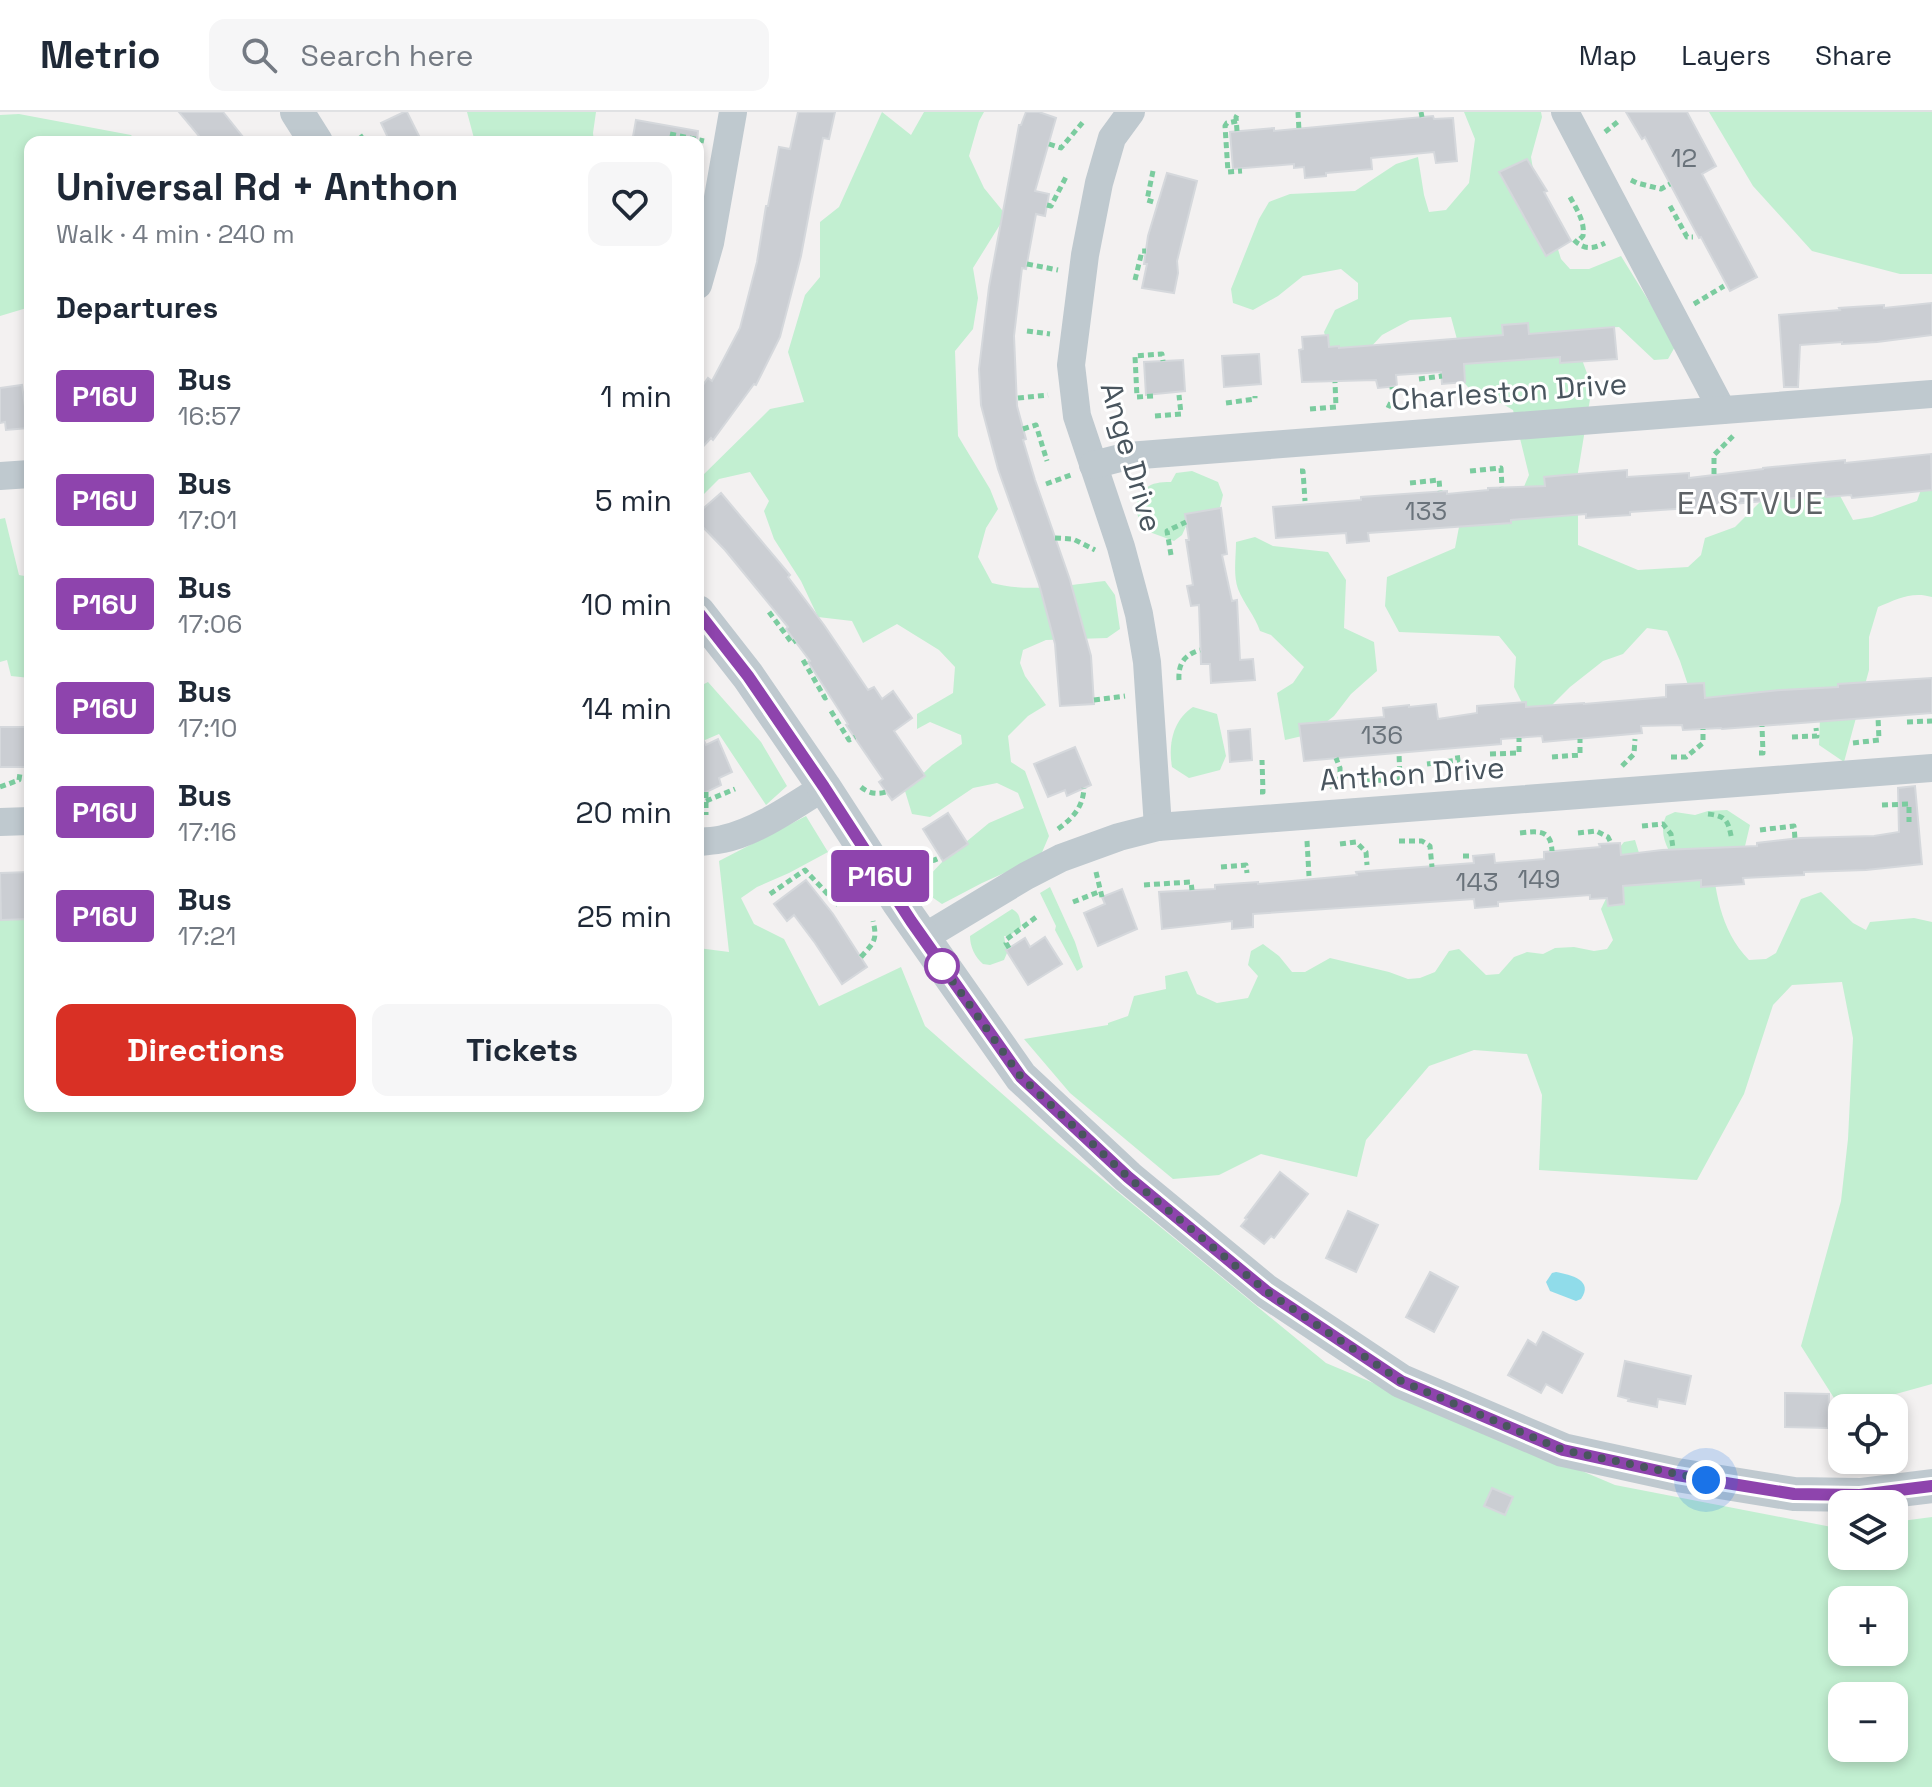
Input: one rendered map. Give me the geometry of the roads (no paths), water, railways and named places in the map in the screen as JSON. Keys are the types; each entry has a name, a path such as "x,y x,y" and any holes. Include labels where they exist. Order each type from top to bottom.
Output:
{"street":[{"path":"297,112 312,136"},
{"path":"704,264 733,112"},
{"name":"Ange Drive","path":"1131,112 1112,138 1099,183 1071,360 1077,416 1121,547 1139,614 1147,662 1158,827"},
{"path":"1565,112 1730,421"},
{"name":"Charleston Drive","path":"1093,465 1128,456 1730,421 1932,394"},
{"path":"0,476 24,474"},
{"path":"704,620 840,784 878,872 1021,1077 1128,1177 1266,1291 1401,1381 1563,1450 1677,1475 1794,1494 1860,1495 1932,1486"},
{"name":"Anthon Drive","path":"923,938 1026,876 1066,856 1158,827 1932,768"},
{"path":"704,841 741,833 840,784"},
{"path":"0,822 24,821"}],"water":[{"path":"1556,1272 1583,1283 1585,1287 1581,1299 1576,1301 1550,1291 1546,1282"}],"district":[{"name":"EASTVUE","path":"1751,503"}]}
